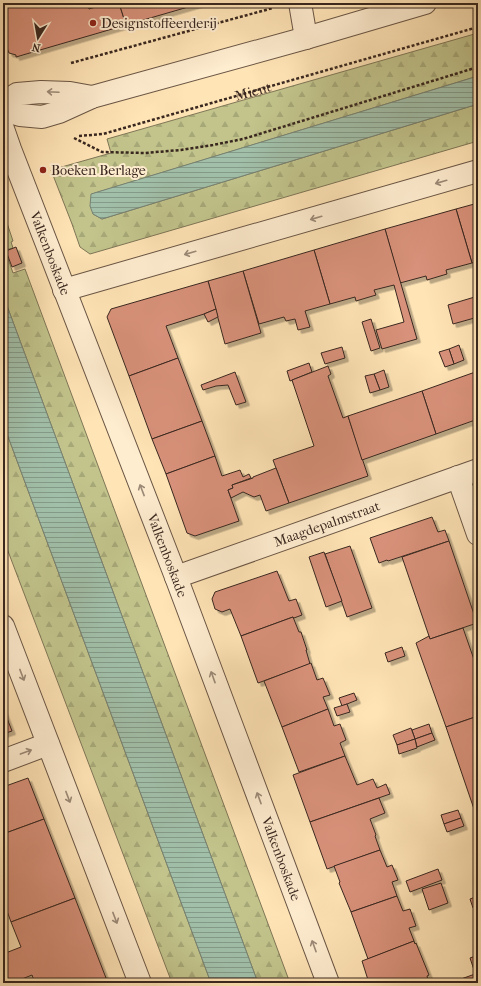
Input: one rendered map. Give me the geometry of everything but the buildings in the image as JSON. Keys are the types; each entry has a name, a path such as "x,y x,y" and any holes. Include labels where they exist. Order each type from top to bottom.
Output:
{"street":[{"path":"300,3 306,38"},
{"path":"3,110 20,115 42,117 59,112 92,97 306,38 425,3"},
{"path":"3,103 17,94 41,92 70,93 92,97"},
{"name":"Valkenboskade","path":"3,129 176,577 328,983"},
{"path":"64,290 478,171"},
{"path":"468,474 478,534"},
{"name":"Maagdepalmstraat","path":"176,577 468,474"},
{"path":"3,626 140,983"},
{"path":"3,761 48,744"}],"path":[{"path":"64,65 276,7"},
{"name":"Mient","path":"478,27 103,134 71,136 102,152 145,153 213,145 243,139 478,67"}],"green space":[{"path":"478,33 478,76 92,194 93,214 102,219 478,104 478,141 90,254 80,247 51,170 111,153 107,139"},
{"path":"3,211 13,241 11,242 13,248 5,250 13,273 25,269 290,983 258,983 3,295"},
{"path":"3,423 211,983 172,983 3,538"}],"shaded area":[{"path":"478,76 478,104 102,219 93,214 90,206 91,194"},
{"path":"3,295 258,983 211,983 3,423"}],"place":[{"name":"Designstoffeerderij","path":"93,23"},
{"name":"Boeken Berlage","path":"43,170"}]}
